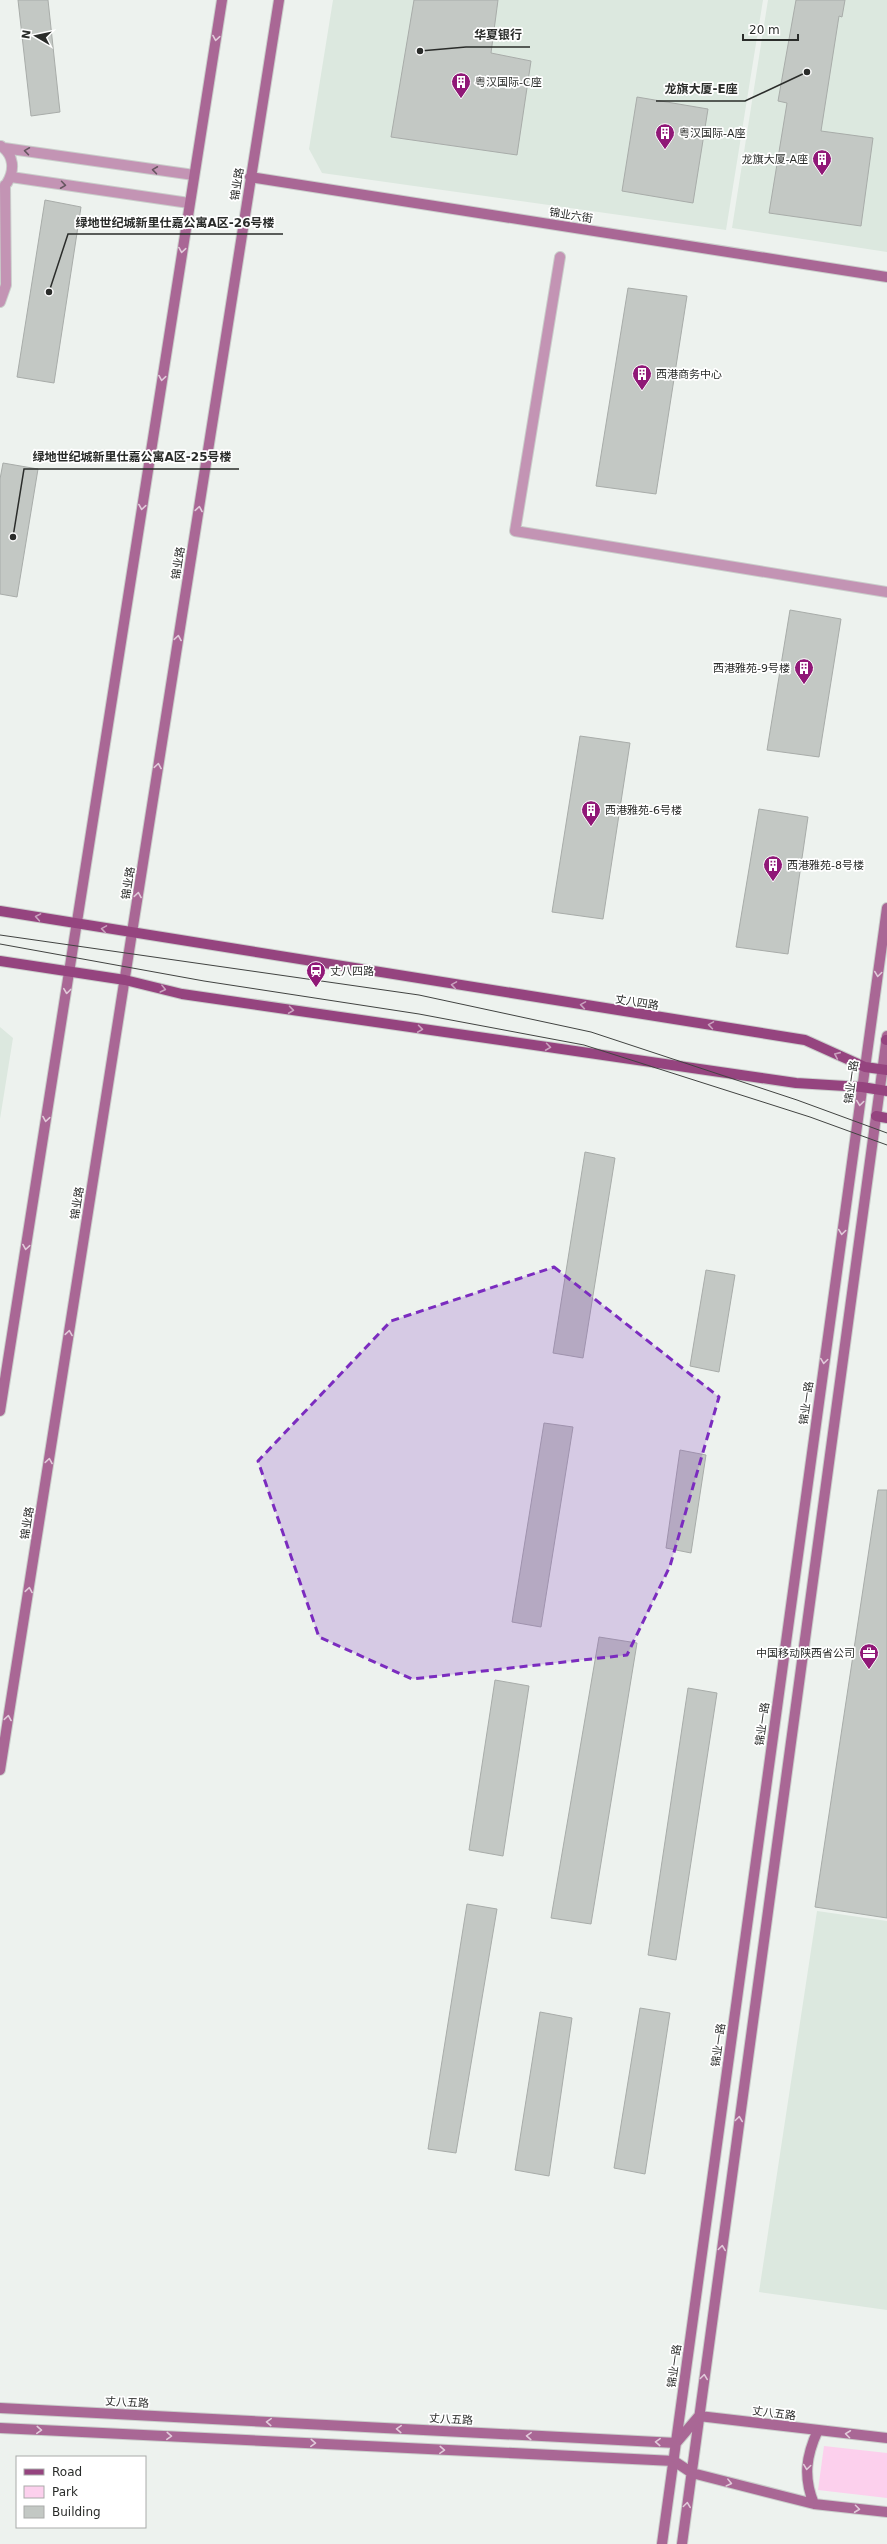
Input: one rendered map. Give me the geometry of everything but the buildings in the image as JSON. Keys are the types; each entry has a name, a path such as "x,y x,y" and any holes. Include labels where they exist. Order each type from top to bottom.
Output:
{"main road":[{"name":"丈八四路","path":"0,911 805,1040 865,1067 885,1069"},
{"path":"0,961 125,980 182,994 765,1079 883,1090"},
{"path":"876,1116 887,1118"}],"street":[{"path":"0,1411 222,0"},
{"name":"锦业路","path":"0,1770 279,0"},
{"path":"2,147 194,175"},
{"path":"0,302 6,285 5,184 11,158 2,147"},
{"name":"锦业六街","path":"250,177 887,276"},
{"path":"5,184 189,203"},
{"path":"560,257 515,531 887,592"},
{"name":"锦业一路","path":"662,2544 887,908"},
{"path":"682,2544 876,1116 883,1090 887,1036"},
{"name":"丈八五路","path":"0,2408 676,2443"},
{"path":"676,2443 699,2416"},
{"name":"丈八五路","path":"699,2416 887,2438"},
{"path":"0,2428 674,2461 692,2473 814,2504 887,2512"},
{"path":"814,2504 808,2488 806,2474 809,2449 818,2430"}],"highlighted area":[{"path":"554,1267 719,1397 670,1566 627,1655 412,1679 319,1637 258,1461 391,1321"}],"shaded area":[{"path":"333,0 763,0 726,230 322,173 309,149"},
{"path":"768,0 887,0 887,252 732,228"},
{"path":"0,1027 13,1038 0,1119"},
{"path":"817,1911 887,1921 887,2310 759,2292"}],"green space":[{"path":"824,2446 887,2453 887,2498 818,2490"}],"tram line":[{"path":"0,935 419,995 591,1032 797,1100 887,1133"},
{"path":"0,944 204,981 419,1014 584,1045 810,1117 887,1145"}],"place":[{"name":"华夏银行","path":"420,51"},
{"name":"龙旗大厦-E座","path":"807,72"},
{"name":"粤汉国际-C座","path":"461,99"},
{"name":"粤汉国际-A座","path":"665,150"},
{"name":"龙旗大厦-A座","path":"822,176"},
{"name":"绿地世纪城新里仕嘉公寓A区-26号楼","path":"49,292"},
{"name":"西港商务中心","path":"642,391"},
{"name":"绿地世纪城新里仕嘉公寓A区-25号楼","path":"13,537"},
{"name":"西港雅苑-9号楼","path":"804,685"},
{"name":"西港雅苑-6号楼","path":"591,827"},
{"name":"西港雅苑-8号楼","path":"773,882"},
{"name":"丈八四路","path":"316,988"},
{"name":"中国移动陕西省公司","path":"869,1670"}]}
